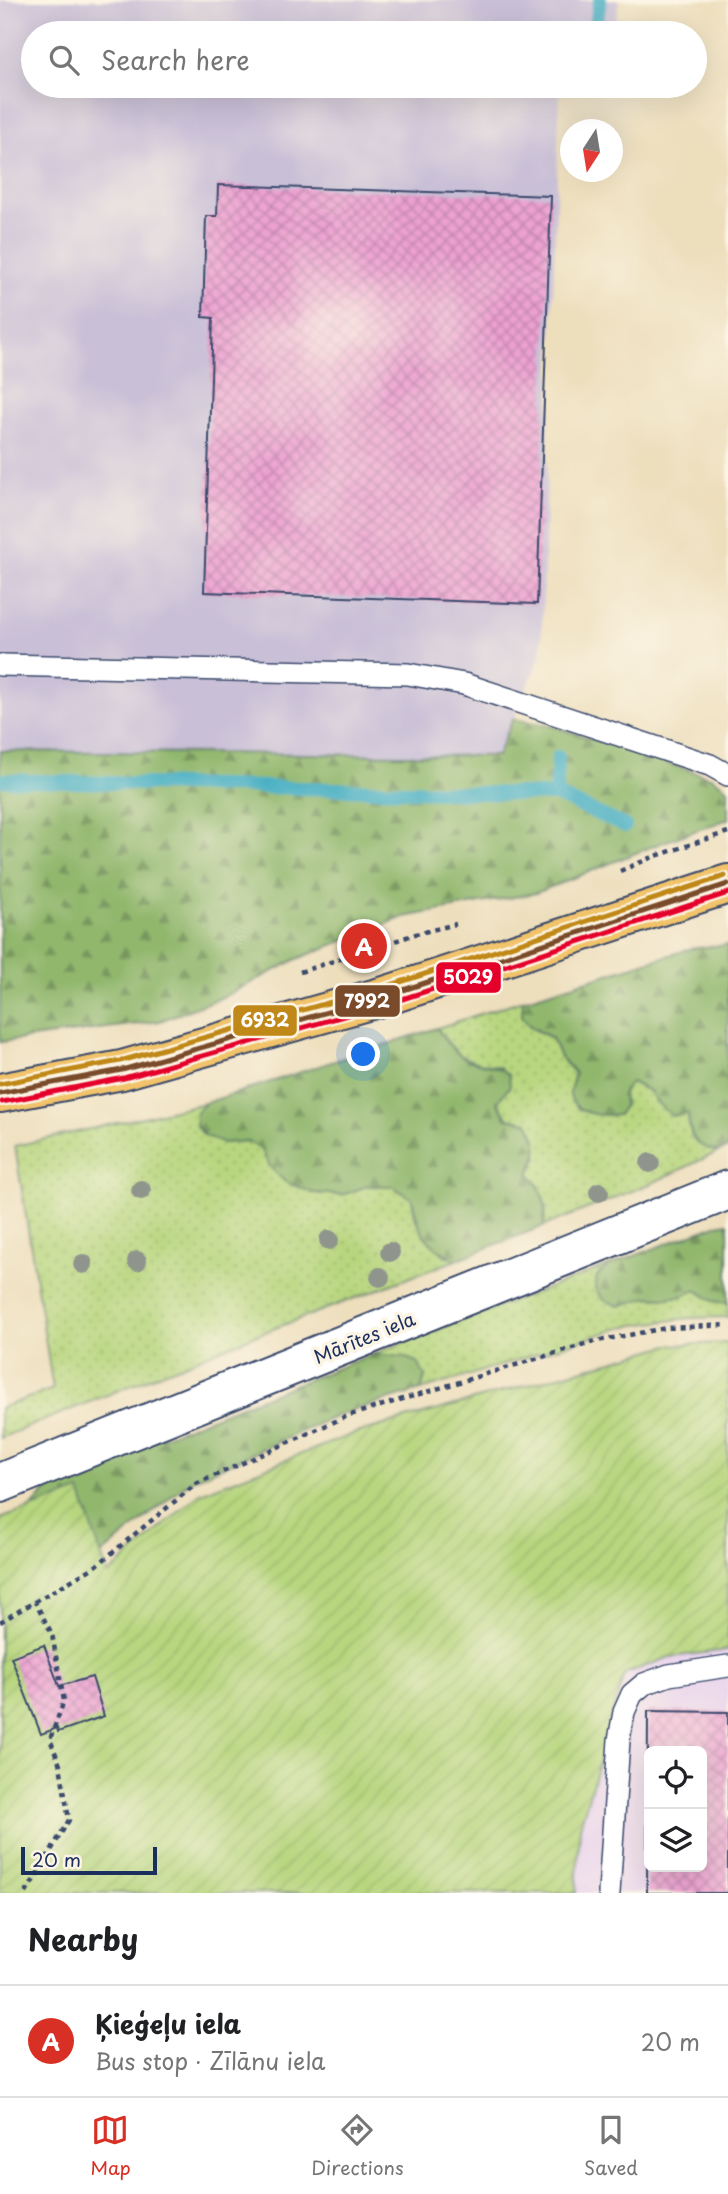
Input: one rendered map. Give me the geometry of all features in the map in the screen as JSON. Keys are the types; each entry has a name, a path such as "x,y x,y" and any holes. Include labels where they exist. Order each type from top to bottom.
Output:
{"highway":[{"path":"0,1093 122,1070 388,995 728,884"}],"street":[{"name":"Mārītes iela","path":"0,1483 728,1190"}],"lane":[{"path":"0,665 408,674 464,684 710,765 728,775"},
{"path":"609,1893 619,1740 624,1712 632,1694 644,1684 669,1675 728,1666"}],"path":[{"path":"0,1622 96,1566 196,1484 347,1416 592,1342 666,1328 728,1325"},
{"path":"26,1893 69,1820 60,1765 50,1738 64,1701 52,1634 35,1602"}],"shaded area":[{"path":"0,0 619,0 616,21 21,21 21,98 560,98 541,654 498,756 0,751"},
{"path":"728,1650 728,1893 576,1893 580,1827 624,1674 670,1657"}],"green space":[{"path":"513,719 552,726 713,778 728,789 728,819 536,893 404,917 297,959 225,996 160,1021 0,1042 0,751 497,756"},
{"path":"728,945 728,1148 718,1152 698,1143 690,1129 688,1113 672,1116 655,1101 651,1092 631,1082 623,1093 624,1106 618,1115 590,1113 577,1107 570,1095 575,1073 560,1057 552,1038 531,1027 522,1017 523,1000 693,948"},
{"path":"523,1000 523,1017 531,1028 552,1038 560,1057 575,1073 570,1094 624,1106 623,1093 631,1081 651,1092 655,1101 688,1113 694,1139 718,1152 652,1183 544,1226 546,1206 529,1173 538,1157 497,1102 510,1086 500,1067 478,1063 456,1052 437,1028"},
{"path":"437,1028 465,1058 497,1068 509,1075 510,1086 497,1102 507,1118 528,1122 535,1136 538,1148 529,1173 544,1197 544,1226 456,1260 430,1242 417,1220 412,1199 392,1186 367,1186 342,1195 314,1193 285,1182 270,1167 262,1150 248,1141 224,1143 205,1136 196,1126 196,1113 205,1103"},
{"path":"205,1103 196,1113 224,1143 247,1141 262,1150 270,1167 314,1193 342,1195 367,1186 393,1186 412,1199 416,1220 442,1253 456,1260 246,1339 0,1438 0,1408 53,1389 15,1146"},
{"path":"728,1223 728,1303 713,1301 696,1290 682,1296 648,1297 619,1306 604,1300 595,1289 597,1276 610,1265 716,1225"},
{"path":"610,1265 597,1276 619,1306 648,1297 682,1296 696,1290 713,1301 728,1303 728,1317 689,1318 627,1326 421,1390 425,1377 373,1354"},
{"path":"728,1343 728,1650 670,1657 624,1674 580,1827 576,1893 0,1893 0,1519 80,1491 108,1575 200,1493 356,1433 669,1345"},
{"path":"373,1354 403,1357 418,1362 425,1377 421,1390 341,1414 190,1481 101,1555 80,1492 31,1508 58,1478"}],"building":[{"path":"218,185 551,196 537,604 204,592 213,318 203,317 206,216 217,216"},
{"path":"44,1645 59,1686 92,1677 104,1716 58,1732 57,1728 41,1734 11,1657"},
{"path":"648,1711 728,1712 728,1893 647,1893 647,1872 707,1872 707,1746 648,1746"}],"waterway":[{"path":"597,21 600,0"},
{"path":"0,780 556,795 558,757"},
{"path":"556,795 625,826"}],"transit line":[{"name":"6932","path":"0,1084 120,1061 385,987 725,876"},
{"name":"7992","path":"0,1093 122,1070 388,995 728,884"},
{"name":"5029","path":"2,1102 124,1078 390,1003 728,893"}],"place":[{"name":"Ķieģeļu iela","path":"364,946"}]}
